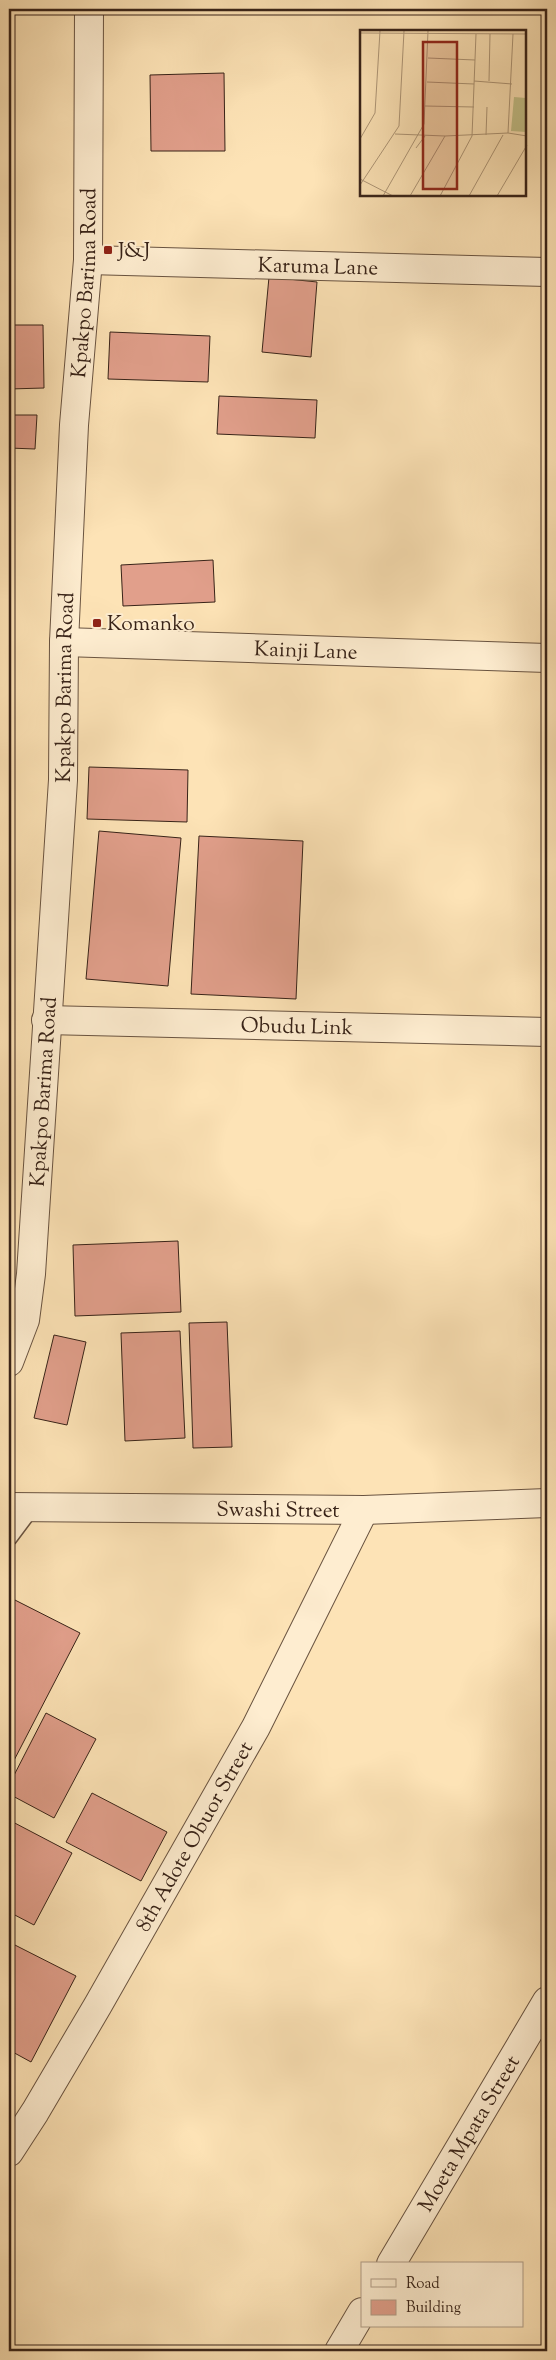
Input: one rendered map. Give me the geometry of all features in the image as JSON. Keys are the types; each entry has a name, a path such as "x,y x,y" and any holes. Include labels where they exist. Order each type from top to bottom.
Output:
{"street":[{"name":"Kpakpo Barima Road","path":"9,1362 25,1320 31,1274 63,780 64,642 74,425 88,260 89,9"},
{"name":"Karuma Lane","path":"88,260 547,272"},
{"name":"Kainji Lane","path":"64,642 547,658"},
{"name":"Obudu Link","path":"46,1020 547,1032"},
{"name":"Swashi Street","path":"21,1507 364,1510 547,1504"},
{"name":"8th Adote Obuor Street","path":"9,2152 35,2112 98,2005 256,1727 364,1510"},
{"name":"Moeta Mpata Street","path":"392,2262 547,2001"},
{"path":"339,2351 361,2314"}],"lane":[{"path":"9,1538 21,1507"}],"building":[{"path":"224,73 225,151 151,151 150,75"},
{"path":"269,277 317,282 311,357 262,352"},
{"path":"9,325 43,325 44,388 9,389"},
{"path":"110,332 210,336 208,382 108,379"},
{"path":"219,396 317,400 315,438 217,434"},
{"path":"9,415 37,415 35,449 9,448"},
{"path":"213,560 215,602 123,606 121,565"},
{"path":"89,767 188,770 187,822 87,819"},
{"path":"99,831 181,838 168,986 86,979"},
{"path":"199,836 303,841 296,999 191,994"},
{"path":"178,1241 181,1312 75,1316 73,1245"},
{"path":"227,1322 232,1447 193,1448 189,1323"},
{"path":"180,1331 185,1438 125,1441 121,1333"},
{"path":"54,1335 86,1342 67,1425 34,1418"},
{"path":"9,1597 80,1633 9,1770"},
{"path":"46,1713 96,1739 54,1818 9,1794 9,1785"},
{"path":"92,1793 167,1832 141,1881 66,1842"},
{"path":"9,1820 72,1853 34,1925 9,1912"},
{"path":"9,1942 76,1976 31,2062 9,2050"}],"place":[{"name":"J&J","path":"108,250"},
{"name":"Komanko","path":"97,623"}]}
